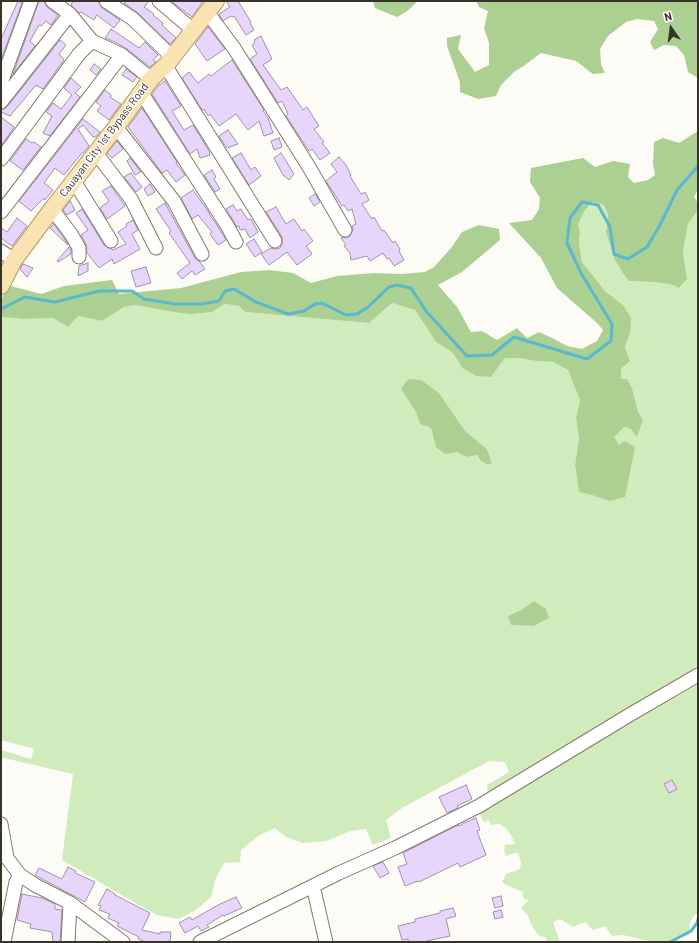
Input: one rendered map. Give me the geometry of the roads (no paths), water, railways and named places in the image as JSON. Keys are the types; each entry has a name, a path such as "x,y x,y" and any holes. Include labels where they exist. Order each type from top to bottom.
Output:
{"main road":[{"name":"Cauayan City 1st Bypass Road","path":"1,286 14,260 52,209 116,127 151,79 169,61 212,7"}],"street":[{"path":"1,83 31,1"},
{"path":"52,1 70,14 92,41 122,55 151,79"},
{"path":"106,1 134,19 169,61 275,241"},
{"path":"159,1 193,30"},
{"path":"212,7 242,60 345,230"},
{"path":"1,102 70,14"},
{"path":"1,159 74,60 92,41"},
{"path":"1,212 122,55"},
{"path":"141,92 228,227 236,242"},
{"path":"116,127 174,201 202,254"},
{"path":"96,152 131,199 156,248"},
{"path":"74,181 111,241"},
{"path":"52,209 71,234 79,248 79,257"},
{"path":"1,251 14,260"},
{"path":"202,941 479,806 698,675"},
{"path":"1,824 7,858 20,876 70,902 123,942"},
{"path":"4,942 16,882 20,876"},
{"path":"313,886 323,941"},
{"path":"68,942 70,902"}],"waterway":[{"path":"1,309 25,297 55,302 99,291 132,291 144,299 175,304 202,304 219,301 225,291 234,289 256,302 288,314 304,311 315,304 322,303 346,315 357,314 368,307 389,287 397,285 411,288 426,311 467,356 492,355 514,337 587,359 611,341 612,324 581,273 567,243 570,218 582,202 598,205 610,227 614,254 628,259 647,247 660,225 677,190 698,166"},
{"path":"670,942 691,931 698,919"}]}
